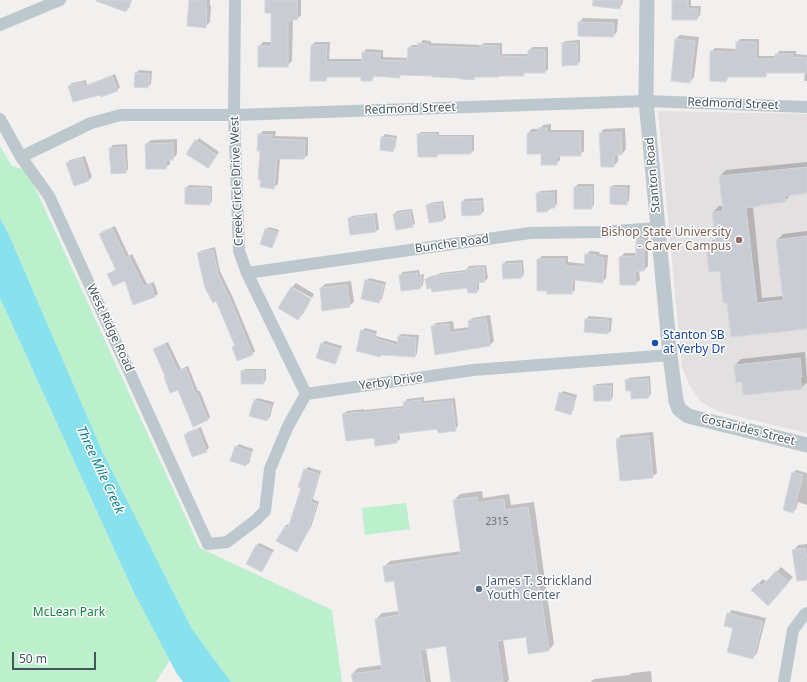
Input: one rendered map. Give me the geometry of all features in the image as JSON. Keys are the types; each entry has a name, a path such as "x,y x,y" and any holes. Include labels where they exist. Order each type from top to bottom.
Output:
{"street":[{"path":"0,25 60,0"},
{"name":"Creek Circle Drive West","path":"235,0 234,115 238,251 306,394"},
{"name":"Stanton Road","path":"647,0 646,101 670,356 676,401 679,409 688,416"},
{"name":"Redmond Street","path":"21,157 91,123 121,115 234,115 646,101 807,107"},
{"name":"West Ridge Road","path":"0,119 21,157 49,196 208,544 227,542 256,520 265,511 270,469 288,426 306,394"},
{"name":"Bunche Road","path":"247,272 530,233 601,232 658,228"},
{"name":"Yerby Drive","path":"306,394 474,370 670,356"},
{"name":"Costarides Street","path":"688,416 807,445"},
{"path":"784,682 793,630 806,613"}],"shaded area":[{"name":"Bishop State University - Carver Campus","path":"658,111 807,114 807,433 719,412 701,402 690,386 682,367"}],"green space":[{"path":"0,146 12,166 26,170 32,181 200,548 332,610 342,682 231,682 192,629 103,453 9,235 0,218"},
{"name":"McLean Park","path":"0,298 134,593 170,660 156,682 0,682"},
{"path":"406,503 410,529 365,535 362,508"}],"water":[{"name":"Three Mile Creek","path":"0,218 9,235 103,453 192,629 231,682 183,682 177,674 134,593 0,298"}],"building":[{"path":"96,0 131,0 126,12"},
{"path":"189,0 206,0 206,28 187,26"},
{"path":"265,0 297,0 297,20 288,20 288,67 258,67 258,46 271,46 271,13 265,13"},
{"path":"594,0 621,0 620,9 593,6"},
{"path":"672,0 688,0 688,9 698,9 697,20 672,20"},
{"path":"578,22 614,23 613,37 578,36"},
{"path":"675,39 695,41 690,83 671,81"},
{"path":"736,42 756,42 756,59 775,59 775,54 793,54 793,57 807,58 807,73 766,73 766,77 726,77 726,82 710,81 710,51 736,52"},
{"path":"418,43 428,44 428,46 480,48 480,45 499,46 499,56 528,57 528,50 545,50 545,73 524,73 524,76 474,77 474,80 400,75 400,78 372,76 372,81 361,81 361,77 326,77 326,81 310,81 311,45 327,45 326,62 362,62 362,52 380,53 380,60 407,61 408,47 418,48"},
{"path":"562,43 577,43 578,65 562,66"},
{"path":"135,73 150,74 148,88 134,87"},
{"path":"112,76 118,91 101,97 100,95 73,102 68,86 83,82 85,87"},
{"path":"538,128 547,128 547,133 580,133 581,156 557,156 557,165 541,165 541,154 527,154 527,133 538,132"},
{"path":"621,132 622,155 614,155 614,167 601,167 599,133"},
{"path":"258,134 272,135 272,139 305,140 304,159 277,159 274,189 260,187 261,180 258,180 260,151 257,151"},
{"path":"417,134 437,134 437,137 471,137 471,154 437,154 437,157 418,157"},
{"path":"381,137 395,138 393,152 380,150"},
{"path":"195,140 217,155 208,168 186,154"},
{"path":"173,143 173,160 166,160 166,169 146,169 145,144"},
{"path":"124,147 126,173 111,174 109,148"},
{"path":"82,158 89,181 74,186 66,163"},
{"path":"807,167 807,193 785,196 786,202 746,208 757,303 783,300 776,240 807,236 807,329 731,337 727,303 723,303 720,271 709,272 706,246 716,245 712,212 723,211 719,176"},
{"path":"574,187 592,187 592,209 574,209"},
{"path":"610,187 627,188 627,205 610,204"},
{"path":"185,188 210,188 210,205 185,204"},
{"path":"536,193 554,193 555,208 547,208 547,212 537,212"},
{"path":"481,201 481,215 462,216 461,202"},
{"path":"441,203 443,221 429,223 426,205"},
{"path":"410,211 413,227 396,230 393,214"},
{"path":"374,215 376,232 350,235 348,218"},
{"path":"112,228 126,258 129,256 144,286 151,284 155,297 133,305 125,281 113,286 107,274 116,270 99,234"},
{"path":"265,229 277,232 272,248 260,244"},
{"path":"636,239 644,239 644,271 635,271 636,285 620,285 619,257 636,256"},
{"path":"213,250 218,274 231,301 253,355 237,361 232,347 235,346 216,301 213,303 205,288 197,253"},
{"path":"585,254 596,255 596,257 604,258 603,283 572,280 572,294 546,294 547,291 537,291 537,259 565,259 565,266 584,267"},
{"path":"521,263 522,278 503,279 502,264"},
{"path":"484,267 485,282 476,283 477,293 468,293 467,288 432,292 431,288 427,289 425,279 437,277 436,275 466,272 466,269"},
{"path":"417,273 417,277 422,277 420,289 401,291 399,275"},
{"path":"365,280 384,285 379,303 361,299"},
{"path":"347,285 350,307 322,311 320,288"},
{"path":"291,287 311,299 298,320 278,308"},
{"path":"486,318 490,346 435,355 431,326 449,324 450,333 469,330 468,321"},
{"path":"585,319 609,320 608,334 584,332"},
{"path":"361,330 375,334 374,338 397,345 398,336 416,338 415,357 381,355 380,357 356,351"},
{"path":"321,343 340,349 335,364 316,358"},
{"path":"165,344 178,371 186,368 195,393 197,393 208,420 193,427 178,390 170,393 164,377 165,376 153,349"},
{"path":"800,358 802,377 800,377 802,389 743,395 742,382 736,383 734,365"},
{"path":"241,371 264,371 264,384 241,384"},
{"path":"648,379 649,398 631,399 631,391 626,391 625,380"},
{"path":"593,386 611,386 611,401 594,401"},
{"path":"559,393 575,398 571,415 555,410"},
{"path":"254,400 271,405 267,421 249,416"},
{"path":"421,400 421,404 452,401 456,431 438,433 437,429 396,434 397,443 375,446 374,438 346,441 342,414 404,408 403,402"},
{"path":"198,429 207,452 192,457 184,435"},
{"path":"649,436 653,478 620,481 616,439"},
{"path":"235,446 251,452 246,466 230,461"},
{"path":"304,469 319,474 311,502 317,504 308,531 297,552 276,541 285,526 288,528 301,488 298,487"},
{"path":"792,472 803,475 793,513 783,510"},
{"name":"James T. Strickland Youth Center","path":"477,497 477,503 504,499 505,510 528,507 549,651 528,654 526,637 497,641 503,682 451,682 446,646 420,650 425,682 353,682 351,674 382,670 375,619 399,615 394,581 385,582 383,566 461,555 453,500"},
{"path":"256,545 272,553 262,572 246,564"},
{"path":"805,548 807,556 807,580 797,581 792,550"},
{"path":"776,571 789,582 768,606 751,590 758,583 762,586"},
{"path":"727,613 763,622 753,659 727,652 733,628 724,626"}],"place":[{"name":"Bishop State University - Carver Campus","path":"739,240"},
{"name":"Stanton SB at Yerby Dr","path":"655,343"},
{"name":"James T. Strickland Youth Center","path":"479,589"}]}
